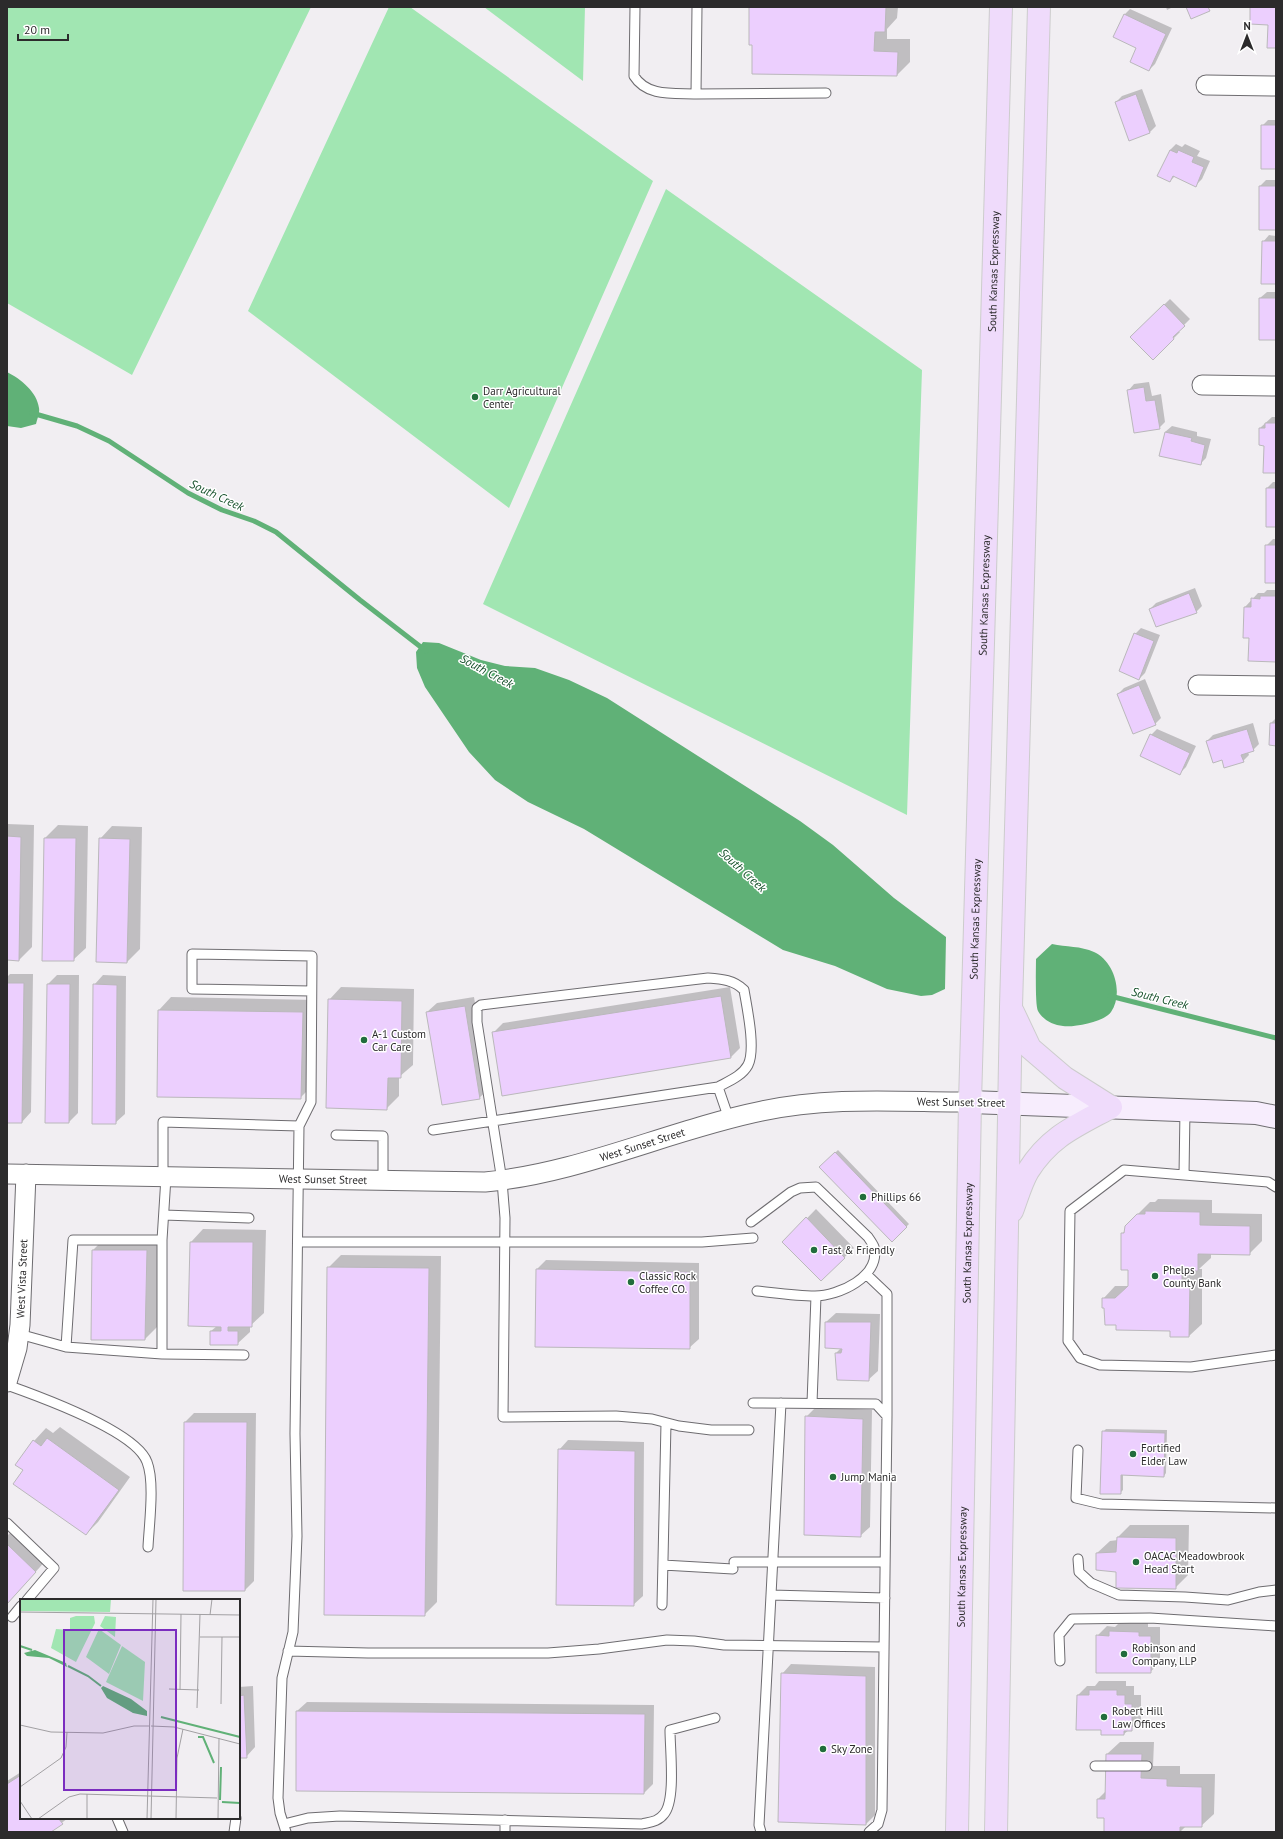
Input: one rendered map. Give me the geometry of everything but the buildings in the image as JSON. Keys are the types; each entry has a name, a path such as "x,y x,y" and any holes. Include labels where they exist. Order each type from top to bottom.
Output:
{"main road":[{"name":"South Kansas Expressway","path":"957,1832 970,1102 1001,7"},
{"path":"996,1832 1011,1007 1039,7"},
{"path":"1007,1223 1028,1172 1048,1144 1061,1134 1110,1107 1065,1078 1030,1048 1011,1007"},
{"name":"West Sunset Street","path":"970,1102 1256,1113 1276,1117"}],"street":[{"path":"1206,85 1276,86"},
{"path":"1202,385 1276,386"},
{"path":"1198,685 1276,686"},
{"name":"West Sunset Street","path":"7,1174 445,1183 502,1181 574,1166 728,1119 799,1105 876,1101 970,1102"},
{"name":"West Vista Street","path":"7,1382 19,1334 22,1301 26,1174"}],"lane":[{"path":"635,7 634,76 639,85 660,93 826,93"},
{"path":"696,94 697,7"},
{"path":"311,991 192,989 192,954 312,956 311,1102 299,1126 295,1434 296,1536 293,1632 282,1678 278,1790 280,1813 285,1828 308,1818 340,1816 642,1824 656,1821 664,1815 668,1807 670,1792 670,1730 715,1718"},
{"path":"433,1130 492,1121 718,1087 739,1075 748,1065 752,1054 744,990 738,984 724,979 708,978 481,1005 476,1008 477,1022 492,1121 502,1181 506,1242 503,1417 616,1416 652,1419 666,1423 711,1430 749,1430"},
{"path":"718,1087 728,1119"},
{"path":"1184,1175 1185,1110"},
{"path":"162,1354 162,1240 165,1177 163,1122 299,1126"},
{"path":"336,1135 383,1136 383,1182"},
{"path":"1276,1187 1268,1182 1124,1170 1070,1211 1068,1341 1080,1358 1100,1365 1192,1367 1276,1355"},
{"path":"751,1222 791,1192 800,1188 816,1187 868,1237 874,1247 874,1262 866,1274 854,1283 835,1293 816,1296 757,1291"},
{"path":"164,1215 248,1218"},
{"path":"298,1242 702,1242 753,1238"},
{"path":"66,1347 73,1240 162,1240"},
{"path":"866,1274 887,1294 886,1562 882,1810 878,1824 869,1832"},
{"path":"812,1404 816,1296"},
{"path":"19,1334 66,1347 162,1354 244,1355"},
{"path":"7,1385 55,1402 102,1424 141,1450 147,1462 150,1480 148,1547"},
{"path":"752,1403 876,1404 887,1416"},
{"path":"761,1832 759,1825 781,1403"},
{"path":"662,1605 666,1423"},
{"path":"1078,1450 1076,1498 1101,1504 1276,1508"},
{"path":"7,1523 54,1568 27,1599"},
{"path":"1078,1559 1079,1572 1091,1583 1119,1595 1228,1600 1259,1592 1276,1590"},
{"path":"663,1565 733,1566 773,1562 886,1562"},
{"path":"771,1595 885,1598"},
{"path":"12,1617 20,1607"},
{"path":"1060,1661 1059,1635 1072,1619 1150,1618 1276,1626"},
{"path":"288,1651 368,1653 548,1653 599,1649 667,1640 694,1641 724,1645 884,1647"},
{"path":"1095,1766 1147,1766"},
{"path":"117,1819 123,1832"},
{"path":"234,1832 236,1819"},
{"path":"505,1820 505,1832"}],"shaded area":[{"path":"7,7 311,7 132,375 7,303"},
{"path":"389,7 410,7 653,181 509,508 248,311"},
{"path":"484,7 585,7 583,81"},
{"path":"666,189 922,370 907,815 483,604"}],"water":[{"path":"7,372 18,378 32,391 38,402 39,410 36,424 21,428 7,426"},
{"path":"423,642 439,643 481,660 505,666 535,668 569,680 607,698 800,821 833,845 894,898 946,937 945,989 932,995 921,996 887,989 835,966 783,950 584,829 528,802 495,780 469,752 425,687 417,668 416,652"},
{"path":"1052,944 1089,950 1101,956 1107,962 1112,970 1117,987 1115,1004 1108,1015 1089,1023 1068,1026 1052,1023 1040,1014 1036,1002 1036,959"}],"waterway":[{"name":"South Creek","path":"32,413 77,426 109,441 188,493 222,510 254,521 276,532 426,651"},
{"name":"South Creek","path":"1110,996 1276,1038"}],"place":[{"name":"Darr Agricultural Center","path":"475,397"},
{"name":"A-1 Custom Car Care","path":"364,1040"},
{"name":"Phillips 66","path":"863,1197"},
{"name":"Fast & Friendly","path":"814,1250"},
{"name":"Phelps County Bank","path":"1155,1276"},
{"name":"Classic Rock Coffee CO.","path":"631,1282"},
{"name":"Fortified Elder Law","path":"1133,1454"},
{"name":"Jump Mania","path":"833,1477"},
{"name":"OACAC Meadowbrook Head Start","path":"1136,1562"},
{"name":"Robinson and Company, LLP","path":"1124,1654"},
{"name":"Robert Hill Law Offices","path":"1104,1717"},
{"name":"Sky Zone","path":"823,1749"}]}
